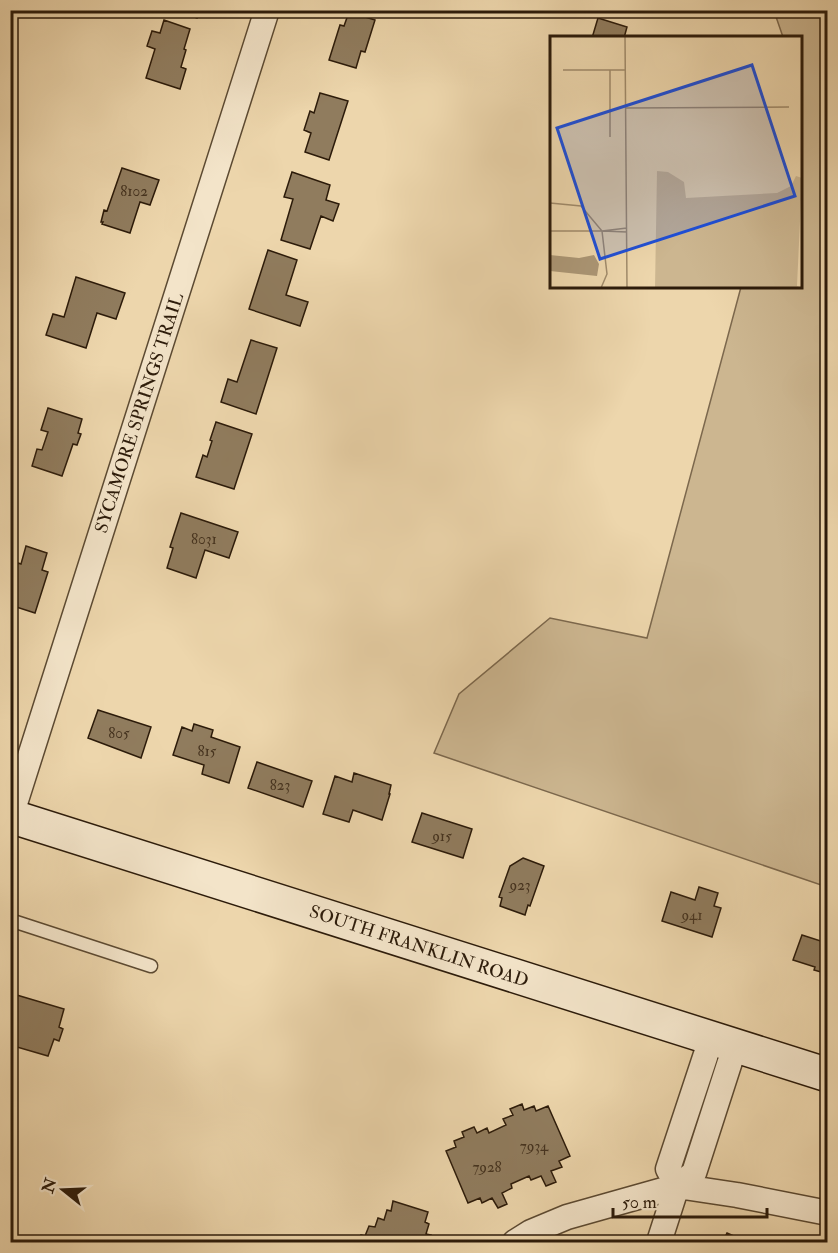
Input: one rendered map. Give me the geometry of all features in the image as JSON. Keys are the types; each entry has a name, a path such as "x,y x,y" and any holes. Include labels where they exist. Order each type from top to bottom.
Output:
{"main road":[{"name":"SOUTH FRANKLIN ROAD","path":"11,816 828,1075"}],"street":[{"name":"SYCAMORE SPRINGS TRAIL","path":"11,816 267,10"},
{"path":"659,1242 677,1186 668,1169 723,1042"},
{"path":"515,1242 531,1232 567,1217 677,1186 828,1213"}],"lane":[{"path":"10,920 151,966"}],"shaded area":[{"path":"774,11 827,11 827,887 434,753 459,694 550,618 647,638 741,288 802,288 802,36 783,36"}],"building":[{"path":"175,10 199,10 197,18"},
{"path":"349,12 375,20 365,52 361,51 356,68 329,60 340,25 344,26"},
{"path":"598,18 627,27 625,36 593,36"},
{"path":"164,20 190,29 181,67 186,69 180,89 146,78 155,49 147,46 152,31 160,33"},
{"path":"320,93 348,101 329,160 305,152 311,133 304,130 310,111 314,113"},
{"path":"122,168 159,180 150,205 140,202 130,233 101,222"},
{"path":"292,172 330,185 326,200 339,204 333,221 321,216 310,249 281,240 293,199 284,197"},
{"path":"268,250 297,260 286,295 308,302 300,326 249,309"},
{"path":"76,277 125,293 116,319 97,313 86,348 46,335 53,314 64,317"},
{"path":"251,340 277,348 256,414 221,402 228,379 237,382"},
{"path":"48,408 82,419 78,433 81,434 77,445 73,444 62,476 32,466 37,449 42,450 48,432 41,430"},
{"path":"216,422 252,434 234,489 196,477 203,455 207,457"},
{"path":"181,513 238,532 229,558 205,550 196,578 167,568 173,548 170,547"},
{"path":"26,546 47,553 42,570 48,572 35,613 10,605 10,580 13,580 18,563 21,564"},
{"path":"98,710 151,727 141,758 88,738"},
{"path":"194,724 213,730 211,737 240,747 229,783 202,774 204,765 173,755 182,727 192,731"},
{"path":"257,762 312,781 303,807 248,788"},
{"path":"354,773 391,785 382,820 353,810 349,822 323,814 335,776 352,782"},
{"path":"422,813 472,829 463,858 412,842"},
{"path":"523,858 544,866 525,915 500,906 502,898 499,897 510,866"},
{"path":"699,887 718,893 714,906 721,908 712,937 662,921 671,892 695,900"},
{"path":"802,935 827,943 828,974 793,960"},
{"path":"10,993 64,1009 59,1027 63,1029 59,1041 54,1039 48,1056 10,1045"},
{"path":"522,1104 524,1110 534,1106 536,1111 548,1106 570,1156 559,1161 562,1167 551,1171 556,1182 546,1186 541,1176 531,1180 529,1176 511,1184 512,1188 502,1193 507,1204 498,1208 492,1198 482,1203 480,1198 468,1203 446,1151 456,1147 454,1141 464,1137 462,1132 474,1127 477,1133 487,1128 489,1133 506,1125 503,1119 513,1115 510,1109"},
{"path":"393,1201 428,1212 425,1222 429,1224 426,1234 431,1235 428,1242 359,1242 361,1235 365,1236 369,1226 375,1227 378,1218 384,1220 387,1210 391,1211"},
{"path":"727,1233 747,1242 714,1242 716,1238 723,1241"}]}
